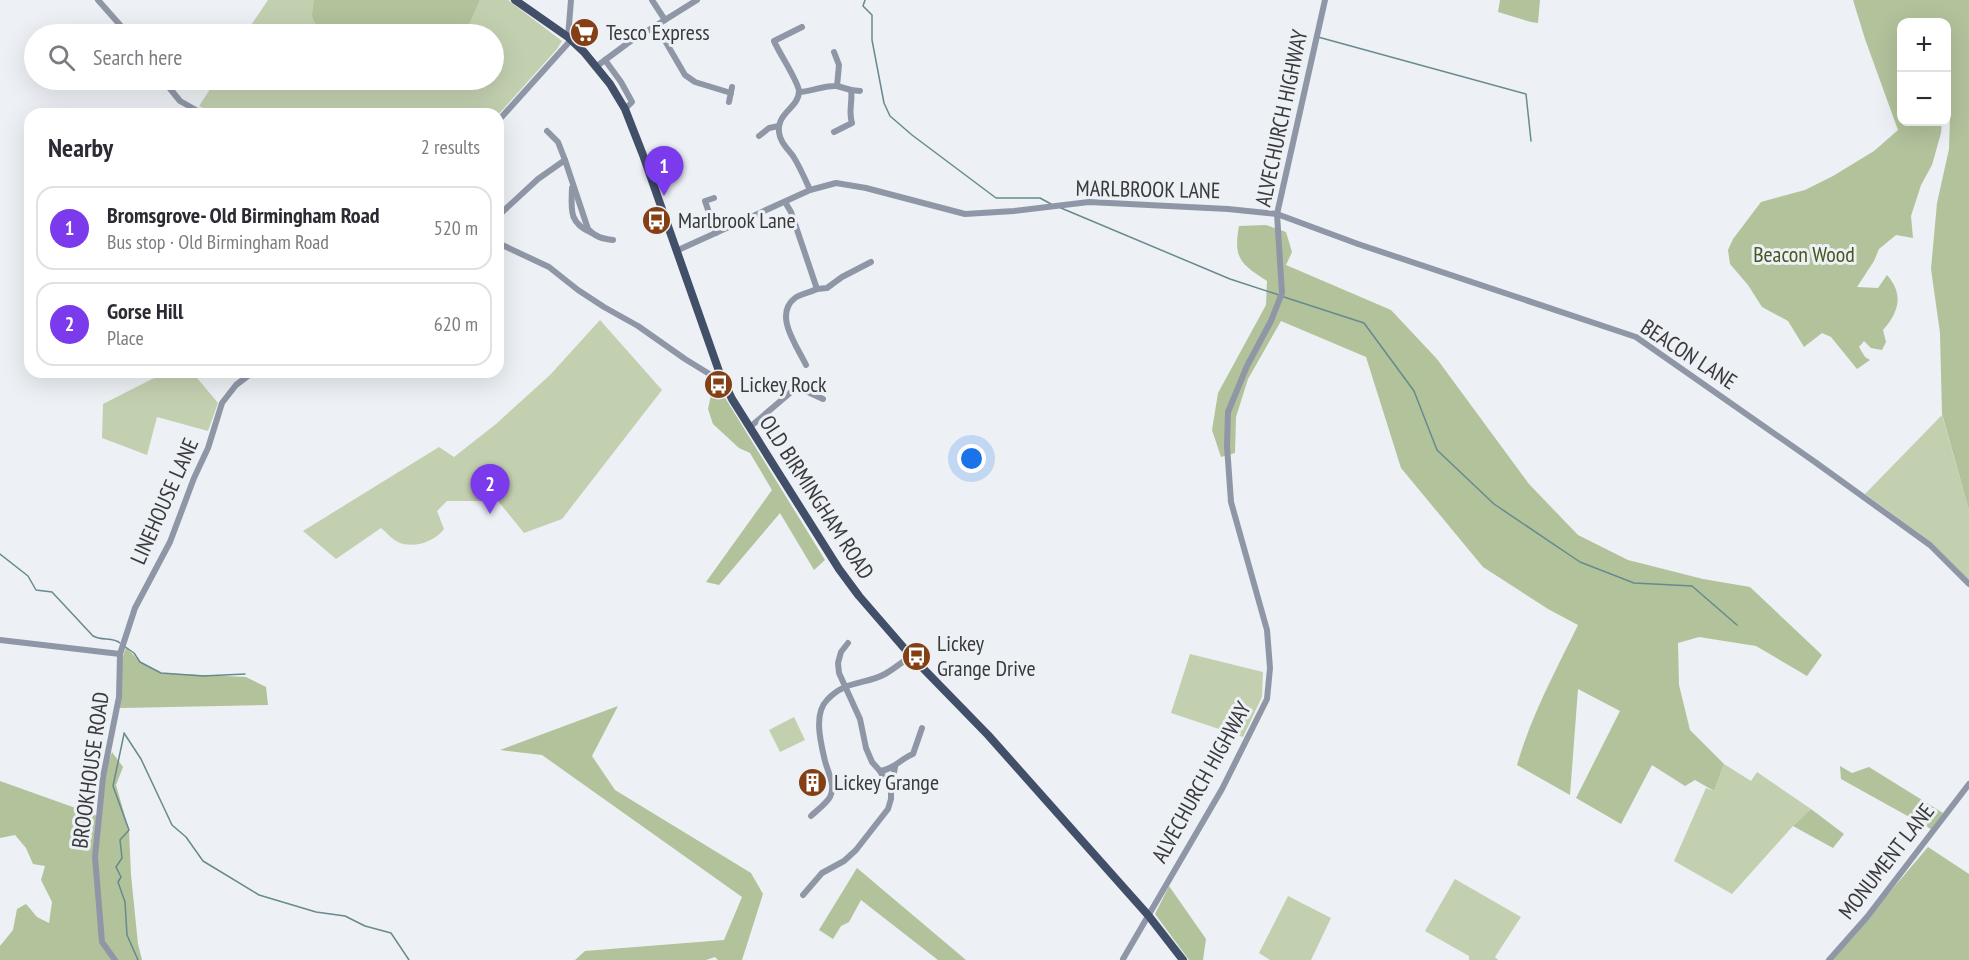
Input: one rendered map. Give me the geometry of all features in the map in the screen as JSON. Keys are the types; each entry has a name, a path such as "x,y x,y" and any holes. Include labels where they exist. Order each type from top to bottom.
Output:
{"main road":[{"name":"OLD BIRMINGHAM ROAD","path":"515,0 570,39 597,66 625,109 720,374 750,427 839,569 859,596 911,656 988,735 1148,915 1183,960"}],"street":[{"path":"98,0 119,24"},
{"path":"504,114 570,39 571,0"},
{"path":"652,0 665,20"},
{"path":"597,66 697,0"},
{"name":"ALVECHURCH HIGHWAY","path":"1122,959 1222,789 1267,699 1270,668 1267,630 1231,502 1227,424 1228,412 1243,375 1271,321 1282,293 1277,214 1325,0"},
{"path":"657,27 685,75 695,82 731,90 729,102"},
{"path":"767,44 797,27"},
{"path":"774,41 796,81 799,92 795,103 780,119 781,140 794,158 810,190"},
{"path":"834,52 839,65 837,87"},
{"path":"605,60 632,102 625,109"},
{"path":"799,92 809,92 826,85 860,91"},
{"path":"171,90 180,101 192,108"},
{"path":"834,132 855,123 849,106 851,90"},
{"path":"759,136 769,128 779,126"},
{"path":"548,131 558,142 588,229 593,234"},
{"path":"504,210 538,179 565,160"},
{"path":"573,181 572,210 575,223 581,229 603,239 613,240"},
{"name":"MARLBROOK LANE","path":"676,251 810,190 836,183 866,188 965,214 1089,202 1228,209 1277,214"},
{"path":"714,198 705,201 716,233"},
{"path":"785,202 818,289"},
{"name":"BEACON LANE","path":"1277,214 1636,338 1806,455 1930,545 1969,584"},
{"path":"504,246 549,267 578,290 638,326 711,375 720,374"},
{"path":"806,364 786,324 786,311 794,299 818,289 827,288 871,262"},
{"name":"LINEHOUSE LANE","path":"120,654 135,608 170,542 208,448 222,403 236,385 245,378"},
{"path":"750,427 797,387 823,399"},
{"path":"0,640 120,654"},
{"path":"848,643 841,652 838,673 846,685 860,718 866,748 872,762 891,790"},
{"name":"BROOKHOUSE ROAD","path":"115,960 102,942 95,857 103,777 119,697 120,654"},
{"path":"811,816 830,798 832,790 831,778 825,762 819,719 826,700 846,685 884,675 911,656"},
{"path":"880,771 895,766 902,758 913,754 922,728"},
{"path":"918,738 926,742"},
{"path":"803,895 822,873 844,861 856,850 888,809 895,766"},
{"name":"MONUMENT LANE","path":"1830,960 1867,917 1969,784"}],"green space":[{"path":"268,0 314,0 312,17 316,24 252,24"},
{"path":"314,0 480,0 469,24 316,24 312,12"},
{"path":"480,0 508,0 562,41 504,108 203,108 199,106 209,90 504,90 504,24 469,24"},
{"path":"1500,0 1540,0 1538,23 1498,12"},
{"name":"Beacon Wood","path":"1853,0 1969,0 1969,510 1942,414 1940,333 1931,269 1937,203 1949,149 1951,126 1951,18 1897,18 1897,126 1942,126 1932,165 1921,185 1911,216 1913,238 1896,235 1879,249 1857,287 1878,288 1887,275 1896,289 1896,310 1883,330 1886,342 1882,350 1871,348 1864,341 1859,347 1865,357 1870,360 1857,369 1831,337 1822,333 1804,347 1788,321 1762,307 1748,285 1730,264 1728,250 1733,239 1761,202 1805,190 1833,176 1874,151 1898,130"},
{"path":"1266,225 1286,232 1292,252 1286,265 1391,310 1437,359 1529,484 1578,535 1628,560 1703,579 1750,587 1822,655 1807,676 1756,646 1699,637 1678,643 1679,685 1690,730 1724,764 1714,791 1695,780 1685,786 1652,765 1621,824 1576,798 1620,711 1578,689 1570,795 1517,765 1537,711 1578,625 1548,609 1483,567 1401,468 1366,357 1281,321 1248,379 1236,417 1235,453 1221,457 1212,430 1218,393 1266,305 1267,281 1245,265 1238,253 1239,226"},
{"path":"600,320 662,390 562,519 524,533 498,501 447,501 437,511 444,529 435,538 415,545 402,544 381,528 336,559 303,531 439,447 454,457 496,424 550,375"},
{"path":"197,378 218,403 208,431 157,417 147,455 102,438 103,404 152,379"},
{"path":"718,389 825,560 814,570 780,513 719,585 706,582 772,490 750,453 739,448 713,424 708,409 711,395"},
{"path":"1942,415 1969,510 1969,580 1931,542 1865,494"},
{"path":"126,647 140,662 161,673 246,677 266,687 268,705 120,708 122,659"},
{"path":"1190,654 1263,672 1262,697 1243,737 1171,713"},
{"path":"618,706 592,756 615,790 751,873 763,894 742,960 718,960 715,957 706,960 575,960 585,951 724,940 742,897 542,755 500,750"},
{"path":"794,717 805,740 780,752 769,730"},
{"path":"112,752 123,767 116,785 129,830 131,875 138,944 142,960 0,960 0,946 13,930 17,909 26,904 37,917 49,923 52,902 41,880 45,866 33,864 26,848 15,835 0,838 0,781 98,816 103,777"},
{"path":"1724,764 1751,781 1757,772 1811,809 1732,894 1674,861 1706,788 1714,791"},
{"path":"1840,766 1852,773 1869,767 1943,813 1931,829 1841,779"},
{"path":"1811,809 1844,834 1833,848 1793,826"},
{"path":"1928,847 1969,874 1969,960 1832,960"},
{"path":"857,868 966,960 938,960 861,900 849,922 841,926 833,939 819,930"},
{"path":"1455,879 1521,917 1495,957 1498,960 1469,960 1469,956 1425,931"},
{"path":"1169,886 1206,939 1203,960 1189,960 1155,914"},
{"path":"1288,896 1331,918 1311,960 1270,960 1259,953"}],"waterway":[{"path":"865,0 863,6 872,15 872,40 884,103 890,116 996,198 1040,198 1051,204"},
{"path":"1318,37 1526,94 1531,141"},
{"path":"1061,208 1230,279 1279,295"},
{"path":"1284,297 1364,323 1414,391 1437,450 1494,504 1580,562 1634,583 1692,586 1737,625"},
{"path":"0,554 28,576 36,590 52,592 93,636 120,643"},
{"path":"124,646 134,653 140,662 161,673 203,676 245,674"},
{"path":"124,733 141,759 172,825 186,837 203,861 259,895 316,912 345,916 365,926 391,933 409,960"},
{"path":"124,734 113,786 129,830 120,840 122,858 116,867 121,877 118,882 125,902 127,935 138,960"}],"place":[{"name":"Tesco Express","path":"585,32"},
{"name":"Bromsgrove- Old Birmingham Road","path":"664,196"},
{"name":"Marlbrook Lane","path":"657,220"},
{"name":"Lickey Rock","path":"719,384"},
{"name":"Gorse Hill","path":"490,514"},
{"name":"Lickey Grange Drive","path":"916,656"},
{"name":"Lickey Grange","path":"813,782"}]}
